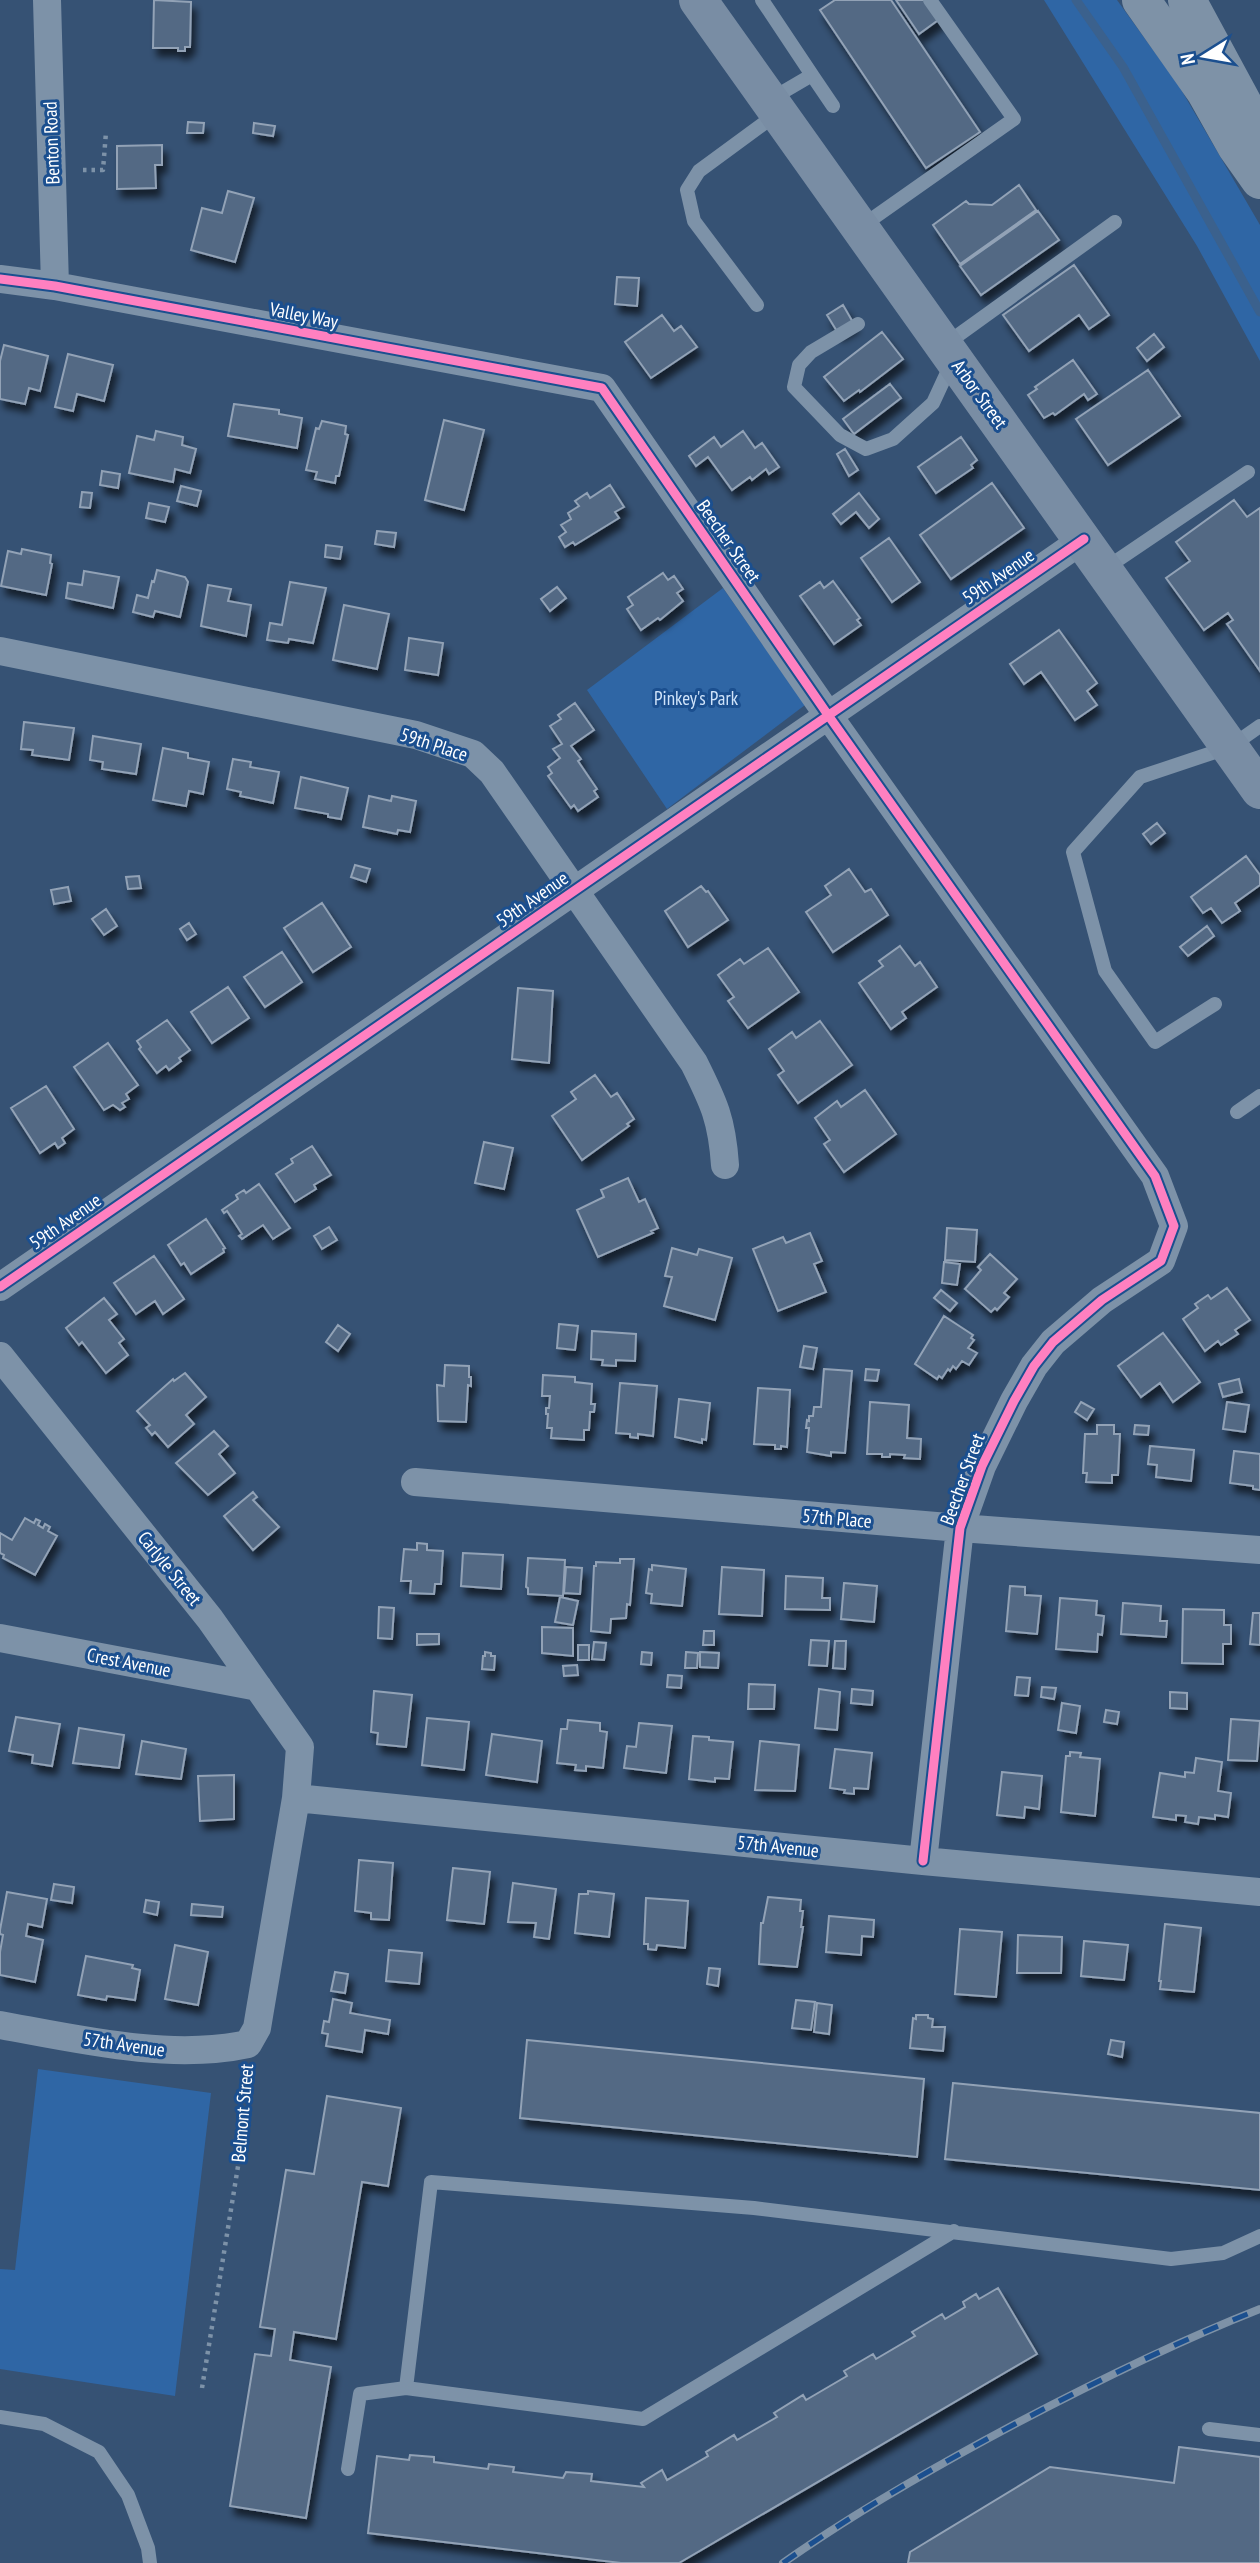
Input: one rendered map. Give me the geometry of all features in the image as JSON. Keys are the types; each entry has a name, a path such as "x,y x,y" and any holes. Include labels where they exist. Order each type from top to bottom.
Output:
{"highway":[{"path":"1141,0 1205,91 1236,146 1260,180"},
{"path":"1186,0 1260,135"}],"main road":[{"name":"Arbor Street","path":"698,0 1094,554 1245,736 1260,790"}],"street":[{"name":"Benton Road","path":"47,0 55,286"},
{"name":"Valley Way","path":"0,279 55,286 602,387"},
{"name":"Beecher Street","path":"602,387 828,715 1155,1176 1174,1226 1161,1261 1102,1300 1053,1342 1034,1366 994,1438 960,1528 923,1861"},
{"name":"59th Avenue","path":"0,1287 828,715 1094,554"},
{"name":"59th Place","path":"0,651 416,735 473,754 492,772 694,1063 713,1102 722,1130 725,1165"},
{"name":"Carlyle Street","path":"0,1356 210,1619 300,1747 296,1798"},
{"name":"57th Place","path":"415,1482 960,1528 1260,1550"},
{"name":"Crest Avenue","path":"0,1638 258,1687"},
{"name":"57th Avenue","path":"296,1798 1260,1892"},
{"name":"Belmont Street","path":"248,2044 257,2028 296,1798"},
{"name":"57th Avenue","path":"0,2025 179,2051 218,2051 248,2044"}],"lane":[{"path":"762,0 833,106"},
{"path":"860,226 1014,119 930,0"},
{"path":"757,305 694,221 687,190 699,172 811,75"},
{"path":"858,324 811,352 799,365 794,387 839,435 866,449 893,439 933,403 950,351 1115,222"},
{"path":"1094,554 1248,472"},
{"path":"1215,1004 1155,1042 1105,971 1073,852 1140,777 1245,736"},
{"path":"1237,1112 1260,1096"},
{"path":"406,2388 431,2182 754,2208 1171,2259 1223,2253 1260,2236"},
{"path":"348,2469 360,2394 406,2388 643,2419 954,2231"},
{"path":"0,2417 44,2424 99,2452 128,2496 148,2548 150,2563"},
{"path":"1209,2429 1260,2435"}],"path":[{"path":"83,170 103,170 106,132"}],"green space":[{"path":"1044,0 1117,0 1179,86 1260,225 1260,361 1197,246"},
{"name":"Pinkey's Park","path":"723,588 805,705 667,809 587,690"},
{"path":"38,2069 211,2093 175,2396 0,2369 0,2269 15,2270"}],"building":[{"path":"154,0 191,2 190,47 185,47 185,51 178,51 178,48 153,48"},
{"path":"835,0 891,0 980,132 926,168 820,10"},
{"path":"896,0 928,0 941,18 919,34"},
{"path":"188,122 204,123 203,133 187,133"},
{"path":"254,123 275,126 273,136 253,133"},
{"path":"162,145 162,165 155,165 156,188 117,189 117,146"},
{"path":"1019,185 1036,210 960,264 933,225 966,201 969,204 992,205"},
{"path":"228,191 254,198 235,262 191,250 202,208 222,213"},
{"path":"1038,211 1059,240 981,295 960,266"},
{"path":"1074,265 1109,315 1089,329 1079,315 1029,351 1003,315"},
{"path":"617,277 639,278 637,306 615,304"},
{"path":"843,305 854,324 838,333 827,315"},
{"path":"662,315 674,331 681,326 697,347 651,378 625,342"},
{"path":"882,332 903,359 844,401 824,377"},
{"path":"1154,334 1164,347 1147,361 1137,348"},
{"path":"4,345 48,356 40,391 29,388 25,404 0,399 0,361"},
{"path":"68,354 113,365 104,401 77,394 73,411 55,407"},
{"path":"1073,360 1097,394 1088,400 1084,394 1055,415 1053,413 1044,418 1028,395"},
{"path":"1148,370 1180,416 1108,465 1076,419"},
{"path":"890,384 901,398 854,434 843,419"},
{"path":"234,404 279,410 279,414 302,418 297,448 228,436"},
{"path":"444,420 484,430 464,510 425,500"},
{"path":"322,421 346,426 345,434 348,435 335,483 315,479 317,472 306,470 316,428 319,429"},
{"path":"156,431 183,437 182,445 196,449 190,473 175,469 173,482 129,473 137,436 154,440"},
{"path":"743,431 755,448 762,443 779,467 769,474 766,469 732,490 708,457 696,466 689,456 714,437 721,447"},
{"path":"961,437 977,460 971,465 973,468 936,493 918,467"},
{"path":"845,449 858,470 849,476 837,454"},
{"path":"102,471 120,474 118,488 100,485"},
{"path":"992,483 1024,528 951,579 920,535"},
{"path":"610,485 624,507 615,512 619,518 575,545 573,542 565,547 559,537 566,532 561,525 571,519 568,513 579,506 575,501 587,493 590,498"},
{"path":"181,486 201,491 197,506 177,501"},
{"path":"82,492 92,493 90,508 80,507"},
{"path":"859,493 879,519 869,528 856,512 841,524 833,514"},
{"path":"1234,500 1247,517 1260,508 1260,671 1227,624 1233,620 1228,613 1204,630 1166,578 1190,561 1176,542"},
{"path":"149,503 169,507 165,522 146,518"},
{"path":"377,531 396,533 394,547 375,544"},
{"path":"889,538 920,582 892,602 861,558"},
{"path":"326,545 342,547 340,559 325,557"},
{"path":"22,549 51,555 52,564 46,595 1,586 8,551 21,554"},
{"path":"157,570 185,577 188,582 180,617 155,611 153,617 133,612 137,595 148,598"},
{"path":"84,571 119,577 113,608 66,598 68,583 82,585"},
{"path":"663,573 668,580 674,576 683,589 677,593 683,601 660,620 658,618 641,630 627,609 633,605 628,597"},
{"path":"833,581 860,618 857,620 861,625 834,644 800,596 820,582 824,588"},
{"path":"290,582 326,588 313,643 289,639 288,643 267,640 270,623 282,625"},
{"path":"208,585 231,589 228,601 251,605 246,636 201,626"},
{"path":"557,587 566,598 550,611 541,599"},
{"path":"344,605 389,614 377,669 333,660"},
{"path":"1059,630 1097,683 1087,691 1097,705 1075,720 1041,672 1024,684 1010,664"},
{"path":"409,638 443,643 438,675 405,670"},
{"path":"575,703 594,730 571,746 597,789 594,791 598,797 578,811 574,805 571,808 548,776 552,773 548,767 560,758 553,749 562,744 550,726 561,719 558,715"},
{"path":"24,722 74,728 69,760 32,755 33,750 21,749"},
{"path":"93,736 141,744 136,774 102,769 103,762 90,760"},
{"path":"163,748 188,753 188,758 209,762 203,794 189,791 186,806 153,800"},
{"path":"233,759 251,762 250,767 279,772 273,803 240,796 241,792 227,789"},
{"path":"301,777 348,788 341,819 295,808"},
{"path":"369,796 391,801 392,796 416,801 410,832 398,830 397,834 363,827"},
{"path":"1157,823 1165,833 1151,844 1143,834"},
{"path":"1246,856 1260,875 1260,885 1235,903 1240,911 1222,923 1211,908 1203,913 1191,897"},
{"path":"355,865 370,869 366,882 351,877"},
{"path":"849,869 865,892 871,889 888,915 833,952 806,912 831,895 825,886"},
{"path":"139,876 141,888 128,889 126,877"},
{"path":"701,886 708,891 728,920 688,947 665,911"},
{"path":"68,887 71,901 54,904 51,890"},
{"path":"322,903 351,947 313,972 284,928"},
{"path":"106,909 117,926 104,935 92,919"},
{"path":"189,923 196,934 187,940 180,929"},
{"path":"1207,926 1214,936 1188,956 1180,947"},
{"path":"900,946 915,966 920,962 937,987 902,1012 906,1018 891,1029 859,983 883,966 879,961"},
{"path":"768,948 799,992 748,1028 728,1001 734,997 718,975 740,959 744,964"},
{"path":"282,952 302,982 265,1007 244,977"},
{"path":"228,987 249,1018 212,1043 191,1012"},
{"path":"518,988 553,991 549,1063 512,1059"},
{"path":"167,1020 190,1050 169,1070 166,1066 157,1073 139,1049 141,1047 137,1041"},
{"path":"820,1021 852,1065 798,1103 778,1075 784,1071 769,1049 792,1032 796,1038"},
{"path":"108,1043 138,1085 126,1094 129,1099 122,1103 125,1107 120,1110 113,1105 104,1110 74,1067"},
{"path":"595,1075 611,1097 617,1093 634,1119 627,1124 629,1126 582,1160 552,1116 576,1099 571,1092"},
{"path":"46,1086 74,1129 62,1138 65,1143 58,1148 55,1143 40,1153 11,1108"},
{"path":"865,1090 896,1134 844,1172 824,1144 830,1140 815,1118 837,1101 841,1107"},
{"path":"484,1142 513,1148 504,1189 475,1183"},
{"path":"312,1146 331,1175 314,1185 316,1189 295,1202 276,1174 293,1163 291,1159"},
{"path":"628,1178 639,1202 645,1199 658,1228 651,1231 653,1233 598,1257 577,1210 604,1197 601,1190"},
{"path":"259,1184 290,1228 273,1239 263,1225 242,1239 239,1236 242,1234 227,1211 224,1213 222,1210 238,1199 236,1195 244,1190 246,1193"},
{"path":"206,1219 225,1248 224,1252 191,1274 184,1263 181,1265 168,1245"},
{"path":"329,1227 337,1240 322,1249 314,1236"},
{"path":"947,1228 977,1230 975,1262 945,1260"},
{"path":"810,1233 822,1261 814,1264 826,1292 778,1311 753,1249 783,1237 786,1243"},
{"path":"672,1248 697,1255 699,1249 732,1258 715,1320 664,1306 672,1277 665,1276"},
{"path":"990,1254 1017,1279 1004,1293 1009,1297 997,1310 995,1308 991,1312 965,1289 981,1270 978,1267"},
{"path":"154,1256 184,1299 163,1314 155,1301 136,1314 114,1283"},
{"path":"944,1262 960,1264 957,1285 942,1283"},
{"path":"1227,1288 1250,1320 1235,1330 1238,1334 1221,1345 1218,1341 1205,1351 1183,1319 1198,1308 1195,1304 1208,1295 1211,1299"},
{"path":"941,1290 957,1303 950,1311 934,1298"},
{"path":"104,1298 117,1314 109,1320 124,1339 119,1343 128,1355 106,1373 82,1342 79,1345 66,1328"},
{"path":"944,1316 973,1335 971,1338 974,1340 968,1348 977,1353 969,1365 962,1361 956,1369 953,1366 942,1378 939,1376 937,1379 915,1364"},
{"path":"559,1324 578,1326 575,1350 557,1348"},
{"path":"338,1325 350,1334 338,1351 326,1342"},
{"path":"592,1331 636,1334 635,1361 616,1360 616,1366 602,1365 603,1360 591,1359"},
{"path":"1163,1333 1200,1382 1173,1402 1160,1383 1141,1397 1118,1366"},
{"path":"804,1346 817,1348 813,1369 800,1367"},
{"path":"445,1365 469,1366 471,1386 468,1385 466,1422 438,1421 437,1385 444,1386"},
{"path":"824,1369 852,1371 845,1453 831,1452 831,1456 807,1452 807,1420 809,1421 809,1416 813,1416 814,1407 821,1407"},
{"path":"866,1369 879,1370 877,1381 865,1380"},
{"path":"185,1373 206,1397 186,1415 194,1424 168,1447 155,1432 152,1435 146,1428 150,1425 137,1411 173,1379 174,1381"},
{"path":"543,1375 575,1377 575,1382 592,1384 591,1404 595,1404 594,1412 590,1412 589,1430 584,1430 584,1440 551,1438 552,1428 547,1428 546,1414 550,1396 542,1396"},
{"path":"1239,1379 1242,1392 1223,1397 1219,1384"},
{"path":"620,1383 657,1386 653,1436 638,1434 638,1438 630,1437 630,1434 616,1433"},
{"path":"758,1388 790,1390 787,1447 775,1449 775,1445 754,1444"},
{"path":"679,1399 710,1403 706,1440 702,1439 702,1443 675,1437"},
{"path":"870,1402 909,1405 907,1438 921,1439 920,1459 904,1458 905,1455 890,1454 890,1457 882,1457 882,1454 867,1454"},
{"path":"1081,1402 1094,1409 1087,1420 1075,1412"},
{"path":"1227,1402 1249,1405 1245,1432 1223,1429"},
{"path":"1097,1425 1114,1425 1114,1434 1120,1434 1118,1475 1112,1475 1112,1483 1086,1482 1087,1473 1083,1473 1085,1434 1097,1434"},
{"path":"1135,1425 1149,1426 1148,1435 1134,1434"},
{"path":"214,1431 228,1446 219,1454 235,1473 208,1495 176,1463"},
{"path":"1150,1446 1194,1450 1191,1481 1156,1477 1157,1465 1148,1464"},
{"path":"1234,1451 1260,1454 1260,1490 1253,1489 1253,1486 1230,1483"},
{"path":"253,1492 257,1497 253,1500 279,1527 253,1550 224,1516"},
{"path":"25,1518 34,1523 36,1519 40,1521 38,1525 43,1528 45,1524 50,1527 48,1531 57,1536 35,1575 3,1558 4,1555 0,1553 0,1533 12,1540"},
{"path":"417,1543 427,1544 427,1550 443,1551 441,1584 435,1584 434,1594 410,1593 411,1581 401,1581 404,1549 417,1550"},
{"path":"463,1553 503,1555 501,1589 461,1586"},
{"path":"528,1558 565,1560 563,1596 528,1594"},
{"path":"620,1559 634,1559 630,1605 627,1604 626,1618 611,1619 610,1633 591,1631 594,1566 596,1562 620,1563"},
{"path":"652,1565 686,1569 682,1606 651,1603 652,1594 646,1593"},
{"path":"566,1567 582,1568 580,1594 564,1593"},
{"path":"722,1567 764,1570 762,1616 719,1614"},
{"path":"786,1576 823,1578 822,1598 830,1598 830,1610 785,1609"},
{"path":"844,1583 877,1586 874,1622 841,1619"},
{"path":"1010,1586 1025,1587 1025,1595 1041,1596 1037,1634 1006,1631"},
{"path":"560,1597 578,1601 573,1625 555,1622"},
{"path":"1060,1598 1097,1601 1096,1615 1104,1616 1102,1635 1098,1634 1097,1652 1056,1649"},
{"path":"1123,1603 1161,1606 1160,1621 1167,1621 1166,1637 1121,1634"},
{"path":"379,1607 394,1608 392,1639 378,1638"},
{"path":"1183,1609 1224,1610 1224,1625 1231,1625 1231,1644 1223,1644 1223,1664 1182,1663"},
{"path":"1253,1613 1260,1613 1260,1645 1250,1644"},
{"path":"542,1627 573,1628 573,1656 542,1653"},
{"path":"704,1631 714,1631 714,1645 703,1645"},
{"path":"417,1634 439,1634 439,1644 417,1645"},
{"path":"811,1640 829,1641 827,1666 809,1665"},
{"path":"835,1641 846,1641 845,1669 833,1668"},
{"path":"594,1642 606,1643 604,1660 592,1659"},
{"path":"578,1645 589,1645 589,1660 578,1660"},
{"path":"485,1652 495,1656 494,1670 482,1669"},
{"path":"642,1652 652,1653 651,1665 641,1664"},
{"path":"686,1652 698,1653 697,1668 685,1668"},
{"path":"700,1652 719,1653 718,1668 700,1667"},
{"path":"577,1665 578,1675 564,1676 563,1666"},
{"path":"668,1675 682,1676 681,1688 667,1687"},
{"path":"1017,1677 1030,1678 1028,1696 1015,1695"},
{"path":"749,1684 775,1685 774,1709 748,1709"},
{"path":"1042,1687 1056,1688 1054,1699 1041,1697"},
{"path":"819,1689 840,1692 837,1730 815,1728"},
{"path":"852,1689 873,1691 872,1705 851,1703"},
{"path":"374,1691 412,1695 406,1747 377,1744 378,1733 371,1732"},
{"path":"1170,1692 1187,1693 1187,1709 1170,1708"},
{"path":"1062,1703 1080,1706 1076,1733 1058,1730"},
{"path":"1106,1710 1119,1712 1117,1724 1104,1722"},
{"path":"16,1717 60,1724 52,1766 32,1763 33,1755 9,1751"},
{"path":"427,1718 469,1722 464,1770 422,1765"},
{"path":"1231,1719 1260,1721 1257,1761 1228,1760"},
{"path":"568,1720 600,1723 600,1731 607,1732 603,1768 586,1766 586,1771 575,1770 576,1765 557,1763 561,1729 567,1729"},
{"path":"639,1723 672,1726 666,1773 624,1768 627,1746 636,1747"},
{"path":"79,1728 124,1735 119,1768 73,1763"},
{"path":"492,1734 542,1741 537,1782 486,1775"},
{"path":"693,1736 733,1742 729,1779 715,1778 715,1782 689,1779"},
{"path":"142,1741 186,1749 181,1779 136,1774"},
{"path":"760,1741 799,1745 795,1791 755,1790"},
{"path":"835,1749 872,1753 868,1789 854,1788 854,1794 830,1788"},
{"path":"1070,1752 1081,1753 1080,1757 1100,1759 1095,1816 1061,1812 1066,1756 1070,1756"},
{"path":"1196,1758 1222,1762 1218,1791 1231,1793 1228,1817 1199,1817 1198,1824 1185,1822 1186,1816 1176,1815 1176,1820 1153,1817 1160,1773 1185,1777 1185,1772 1194,1773"},
{"path":"1002,1772 1042,1776 1039,1809 1025,1807 1024,1818 997,1815"},
{"path":"234,1775 234,1819 200,1821 198,1776"},
{"path":"359,1860 393,1863 389,1920 371,1919 371,1913 355,1911"},
{"path":"453,1868 490,1872 484,1924 447,1920"},
{"path":"513,1883 556,1889 549,1939 534,1937 536,1923 508,1922"},
{"path":"54,1884 74,1887 72,1903 51,1900"},
{"path":"588,1891 614,1894 609,1937 575,1933 579,1894 588,1894"},
{"path":"7,1892 47,1899 42,1927 28,1924 26,1936 43,1940 35,1982 0,1975 3,1935 0,1930"},
{"path":"768,1897 801,1900 803,1927 797,1967 759,1964 761,1923"},
{"path":"646,1898 688,1901 685,1948 657,1945 656,1950 648,1949 648,1944 644,1944"},
{"path":"146,1900 159,1902 157,1915 144,1912"},
{"path":"192,1904 223,1907 222,1917 191,1915"},
{"path":"829,1916 874,1920 873,1937 862,1936 861,1955 826,1952"},
{"path":"1165,1924 1201,1928 1194,1992 1160,1989"},
{"path":"960,1929 1002,1932 996,1997 955,1994"},
{"path":"1018,1935 1062,1937 1061,1973 1017,1973"},
{"path":"1084,1941 1128,1945 1124,1980 1081,1976"},
{"path":"175,1945 208,1952 198,2005 165,1999"},
{"path":"389,1950 422,1953 419,1984 386,1981"},
{"path":"86,1956 133,1965 132,1968 140,1970 135,2000 107,1996 106,2000 78,1995"},
{"path":"709,1968 720,1969 718,1986 707,1984"},
{"path":"335,1972 348,1974 345,1993 331,1991"},
{"path":"333,1999 352,2003 350,2013 390,2020 388,2034 365,2030 362,2052 326,2046 328,2034 322,2033 324,2021 329,2022"},
{"path":"796,2000 815,2002 811,2030 792,2028"},
{"path":"817,2003 832,2005 829,2034 814,2032"},
{"path":"916,2015 928,2015 928,2018 933,2019 932,2027 945,2027 943,2051 910,2048 913,2018 916,2019"},
{"path":"527,2040 924,2079 917,2157 520,2118"},
{"path":"1111,2040 1124,2042 1122,2057 1108,2054"},
{"path":"953,2083 1260,2113 1260,2190 945,2159"},
{"path":"327,2096 401,2108 388,2186 362,2182 336,2339 294,2332 290,2360 331,2367 306,2518 230,2506 255,2354 271,2356 275,2329 260,2327 286,2170 314,2174"},
{"path":"998,2288 1037,2354 679,2563 621,2563 368,2533 377,2456 409,2460 410,2455 434,2457 434,2462 488,2469 489,2464 514,2467 513,2472 563,2478 566,2472 592,2474 591,2481 644,2487 641,2483 662,2470 667,2480 708,2456 706,2452 734,2435 737,2440 777,2417 774,2413 803,2395 806,2400 847,2376 844,2371 873,2354 876,2359 915,2336 912,2332 942,2314 945,2319 965,2307 963,2302 976,2294 979,2299"},
{"path":"1179,2447 1260,2457 1260,2563 908,2563 910,2552 1050,2467 1174,2483"}],"waterway":[{"path":"1076,0 1123,67 1260,312"}],"railway":[{"path":"783,2563 897,2490 1015,2424 1136,2363 1260,2309"}],"cycle path":[{"path":"0,279 55,286 602,388 828,715 1155,1176 1174,1226 1161,1261 1102,1300 1053,1342 1034,1366 982,1466 960,1528 923,1861"},
{"path":"0,1287 1084,539"}]}
